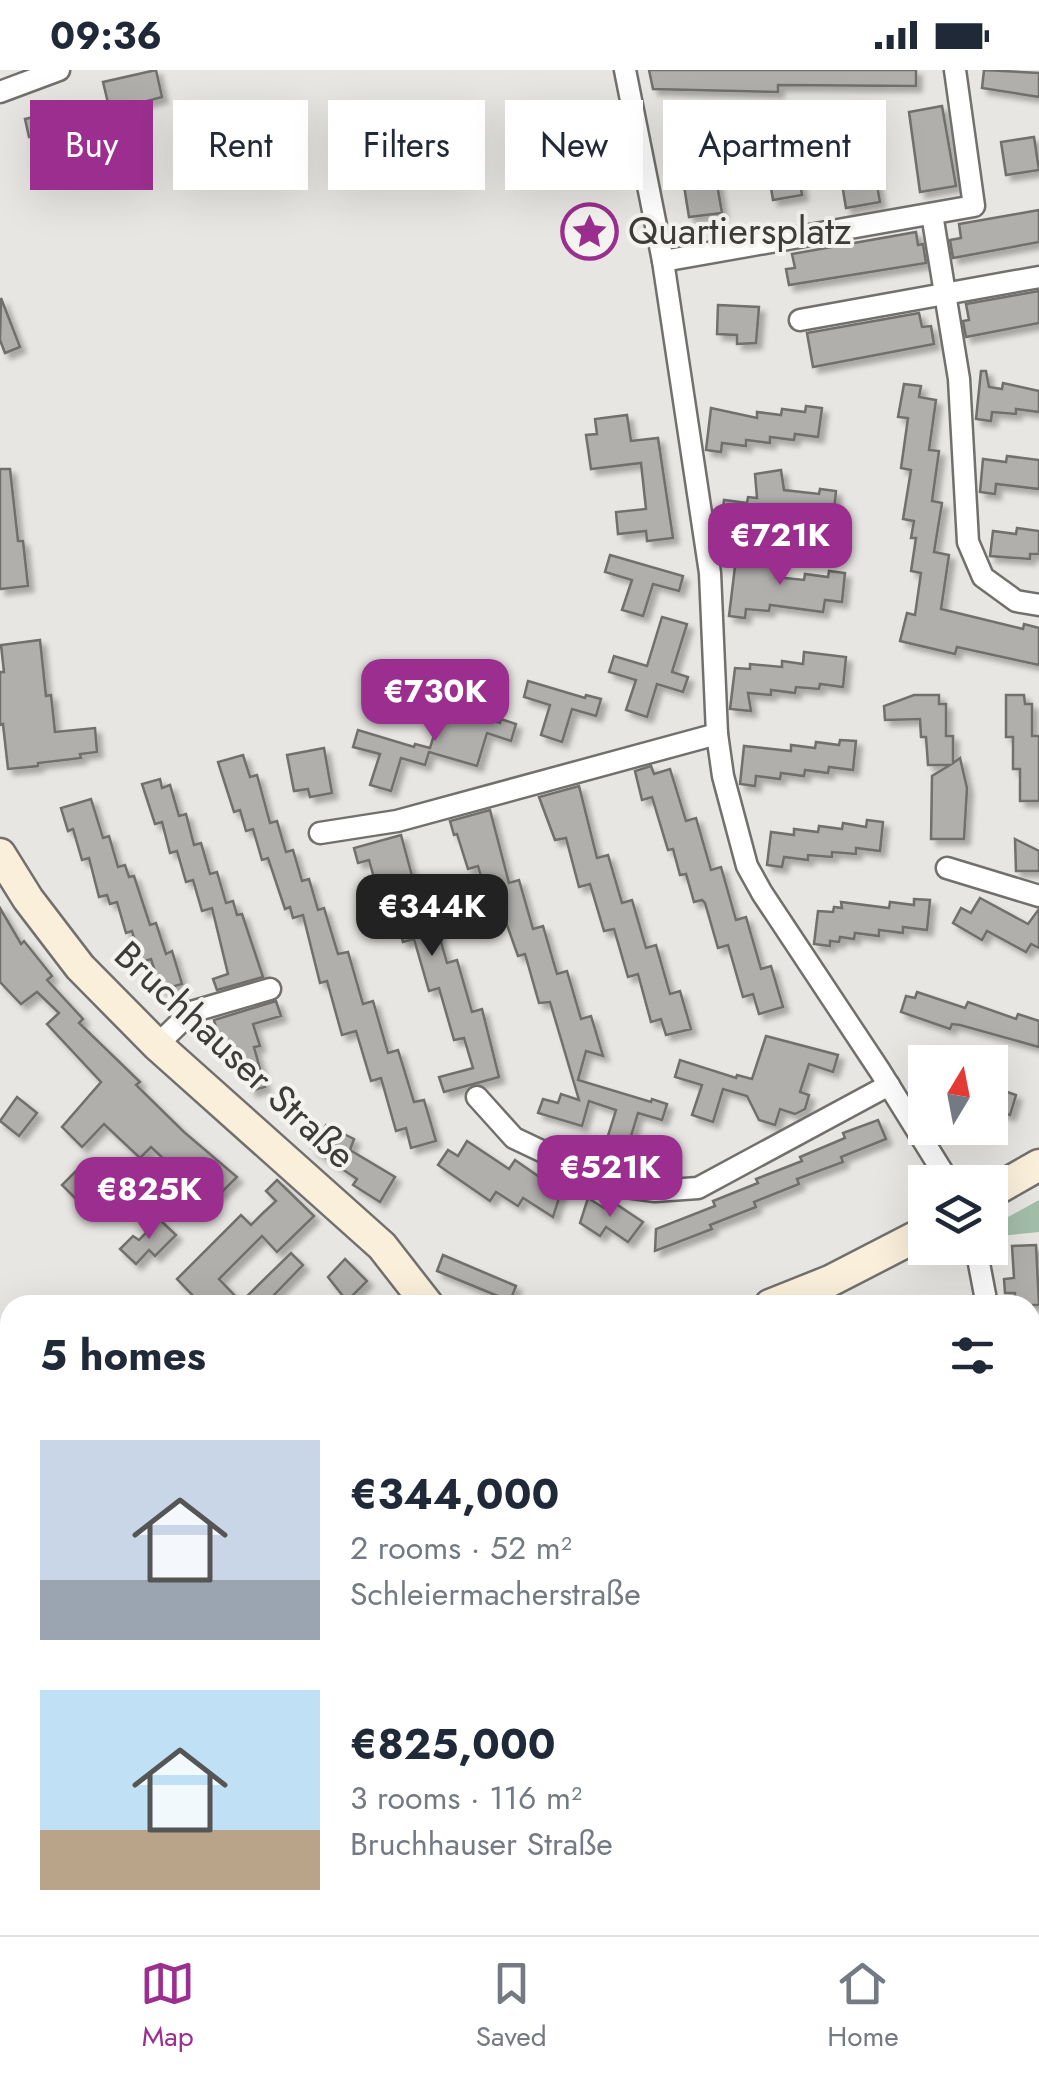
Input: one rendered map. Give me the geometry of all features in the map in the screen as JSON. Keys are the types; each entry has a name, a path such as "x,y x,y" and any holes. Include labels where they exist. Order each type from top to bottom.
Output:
{"street":[{"path":"0,92 59,70"},
{"path":"624,70 663,262 710,574 717,734 726,793 747,866 938,1165"},
{"path":"663,262 974,206 955,70"},
{"path":"932,214 959,380 968,542 983,576 1016,601 1039,604"},
{"path":"800,320 1039,277"},
{"path":"320,833 398,822 717,734"},
{"name":"Bruchhauser Straße","path":"0,854 28,899 80,967 158,1045 382,1246 420,1295"},
{"path":"947,868 1039,896"},
{"path":"158,1045 192,1012 270,989"},
{"path":"477,1097 514,1138 633,1188 655,1190 698,1188 889,1085"},
{"path":"1008,1183 1039,1165"},
{"path":"795,1295 908,1241"},
{"path":"979,1265 985,1295"}],"green space":[{"path":"1039,1200 1039,1232 1008,1235 1008,1217"}],"building":[{"path":"156,70 162,97 107,100 103,82"},
{"path":"649,70 916,70 916,86 778,85 778,92 653,89"},
{"path":"984,70 1039,73 1039,97 982,88"},
{"path":"942,106 956,186 920,192 909,112"},
{"path":"1034,137 1039,170 1006,175 1001,142"},
{"path":"685,190 718,190 722,213 689,217"},
{"path":"771,190 801,190 802,195 773,200"},
{"path":"843,190 878,190 880,202 846,208"},
{"path":"1039,210 1039,242 953,258 950,240 961,238 959,224"},
{"path":"916,232 926,263 789,285 786,269 795,268 792,254"},
{"path":"1039,291 1039,323 966,337 966,304"},
{"path":"1,298 20,347 5,353 0,340"},
{"path":"718,305 759,307 756,343 737,344 737,335 717,334"},
{"path":"919,313 922,327 931,326 934,344 813,367 807,333"},
{"path":"981,371 986,371 989,387 1002,389 1003,383 1039,391 1039,412 1016,409 1016,414 992,412 991,421 976,419"},
{"path":"904,384 921,386 919,397 936,400 929,450 939,451 932,501 942,503 934,552 949,555 941,609 1023,629 1024,624 1039,628 1039,665 957,647 955,654 900,641 907,613 915,615 921,573 911,571 916,538 911,538 914,521 903,519 911,470 901,468 908,418 898,417"},
{"path":"806,406 822,408 818,437 795,434 794,440 770,437 770,443 746,440 746,446 722,443 721,452 706,450 711,408 757,418 757,412 781,415 782,409 805,412"},
{"path":"627,415 631,441 658,438 673,538 647,541 646,531 618,534 616,512 646,509 641,463 591,469 586,435 597,434 595,419"},
{"path":"1007,456 1039,460 1039,489 996,484 995,494 980,492 983,459 1006,462"},
{"path":"0,469 10,469 18,541 23,541 28,586 0,589"},
{"path":"781,470 784,490 819,494 820,489 836,491 833,520 809,517 809,522 785,520 785,525 773,524 773,529 737,526 736,535 720,533 724,500 747,503 748,497 757,498 755,474"},
{"path":"1017,528 1039,531 1039,554 1030,554 1030,559 990,556 993,531 1016,534"},
{"path":"610,555 683,576 679,591 653,584 643,616 622,610 632,580 605,572"},
{"path":"775,557 776,577 804,580 805,574 828,577 829,571 845,573 842,602 825,600 823,612 770,605 769,611 746,609 745,618 729,616 736,558"},
{"path":"662,617 687,624 672,672 688,677 683,692 657,684 647,717 626,710 636,680 609,672 614,656 647,666"},
{"path":"40,640 46,696 51,695 55,732 95,728 97,752 8,769 3,724 0,725 0,672 4,672 1,645"},
{"path":"804,652 846,657 843,687 820,684 819,689 796,687 795,693 748,693 751,711 730,709 735,668 750,669 750,664 782,667 782,661 803,664"},
{"path":"528,681 601,699 596,716 572,709 562,742 541,735 550,705 524,697"},
{"path":"914,695 939,695 939,704 946,704 946,736 953,736 953,763 960,758 967,788 964,839 931,839 932,776 950,765 928,765 920,719 885,720 884,706"},
{"path":"1006,695 1024,695 1025,704 1032,704 1032,736 1039,736 1039,801 1020,801 1020,769 1013,769 1013,737 1006,737"},
{"path":"443,705 500,723 501,719 516,724 511,741 487,733 477,766 429,752 425,765 401,758 391,791 370,785 380,754 353,747 358,730 430,748"},
{"path":"840,740 856,741 853,770 829,767 828,773 805,770 804,776 781,773 780,779 756,776 755,786 740,784 744,746 791,751 791,745 815,748 816,742 839,745"},
{"path":"324,748 332,793 310,797 308,789 294,791 287,755"},
{"path":"243,755 250,777 257,775 270,823 277,821 286,852 293,850 302,881 309,879 318,910 324,908 338,954 348,952 363,1004 373,1001 388,1053 398,1050 414,1102 424,1100 436,1141 411,1148 406,1128 396,1131 381,1078 371,1081 356,1031 342,1035 327,981 320,983 303,915 293,918 290,907 285,909 268,858 262,860 253,829 246,831 240,810 234,812 218,762"},
{"path":"651,766 654,774 670,769 686,821 696,818 711,870 721,867 736,920 746,917 761,969 771,966 783,1007 759,1014 753,994 743,997 728,945 718,948 705,903 694,902 686,874 680,875 652,797 642,800 635,771"},
{"path":"160,779 162,788 170,785 179,816 186,814 194,845 201,843 210,874 217,872 226,903 233,901 237,915 242,914 263,977 217,990 213,979 228,974 212,908 202,911 193,880 186,882 177,851 170,853 162,822 155,824 142,784"},
{"path":"579,786 597,858 608,855 622,903 632,900 646,948 656,945 670,994 680,991 691,1029 666,1035 661,1019 651,1022 638,974 628,977 614,929 604,931 590,884 579,887 566,838 555,840 539,797"},
{"path":"91,799 103,838 109,836 118,867 125,865 129,877 134,876 150,925 156,923 166,954 172,951 182,984 161,990 151,959 141,962 132,931 126,933 117,902 110,904 107,895 99,897 89,858 82,860 73,829 68,831 61,808"},
{"path":"490,810 509,883 519,880 533,929 543,926 557,974 567,971 581,1019 591,1016 603,1056 586,1051 578,1080 667,1104 662,1120 638,1113 628,1146 607,1139 616,1110 589,1101 582,1126 538,1113 543,1099 558,1103 561,1094 579,1100 550,1002 539,1003 525,954 518,956 502,911 492,914 478,866 468,869 457,834 454,835 450,821"},
{"path":"867,820 883,822 880,851 856,848 856,854 808,855 808,860 784,857 782,867 767,865 771,832 818,832 819,826 842,829 843,823 866,827"},
{"path":"401,835 422,913 432,910 447,963 457,960 472,1012 482,1009 499,1077 444,1092 439,1077 473,1068 464,1038 454,1040 439,988 429,991 414,939 403,942 389,889 378,892 369,860 358,863 354,848"},
{"path":"1015,839 1039,851 1039,871 1016,871"},
{"path":"980,898 1028,924 1039,909 1039,948 1031,944 1026,952 987,931 982,940 953,923 961,908 971,913"},
{"path":"914,899 930,900 927,930 903,927 903,933 879,930 879,936 855,933 854,939 840,937 839,942 830,941 830,946 814,944 818,911 833,912 834,907 842,908 841,902 889,908 890,902 914,905"},
{"path":"0,908 21,944 24,941 52,976 47,980 83,1019 79,1023 184,1132 237,1177 219,1195 188,1163 179,1173 151,1147 140,1158 104,1124 82,1147 62,1127 101,1082 47,1024 59,1013 37,992 21,1004 0,982"},
{"path":"917,992 965,1008 968,1002 1016,1019 1018,1014 1039,1021 1039,1047 960,1025 952,1024 950,1029 901,1012 906,996 915,998"},
{"path":"276,1001 281,1016 253,1024 260,1046 254,1047 265,1087 251,1091 241,1059 228,1063 226,1056 220,1057 214,1020"},
{"path":"766,1036 838,1055 833,1072 809,1064 800,1092 809,1095 805,1109 795,1114 780,1109 775,1125 759,1120 747,1096 723,1089 713,1122 692,1115 702,1085 675,1077 680,1060 736,1078 737,1075 752,1079"},
{"path":"1008,1092 1016,1095 1008,1114"},
{"path":"17,1097 37,1113 19,1136 0,1121"},
{"path":"878,1120 886,1139 841,1157 843,1162 797,1179 799,1184 754,1202 756,1207 710,1225 712,1229 655,1251 656,1229 715,1206 713,1201 802,1161 800,1157 845,1138 843,1133"},
{"path":"326,1125 354,1139 350,1150 395,1177 380,1202 353,1185 357,1179 311,1148"},
{"path":"467,1141 509,1169 515,1160 561,1192 553,1217 523,1198 518,1206 496,1192 490,1201 438,1165 448,1150 458,1156"},
{"path":"83,1164 100,1180 79,1202 62,1185"},
{"path":"277,1180 314,1216 277,1252 262,1236 219,1279 234,1295 192,1295 177,1279 241,1215 251,1225 276,1201 266,1191"},
{"path":"588,1198 604,1208 610,1200 643,1222 628,1242 606,1227 600,1236 580,1223"},
{"path":"159,1219 176,1235 155,1256 149,1250 136,1264 120,1249 133,1236 139,1240"},
{"path":"1036,1245 1038,1295 1005,1293 1004,1279 1014,1278 1012,1246"},
{"path":"291,1253 303,1265 274,1295 248,1295"},
{"path":"443,1255 516,1286 512,1295 495,1295 437,1271"},
{"path":"345,1259 367,1281 353,1295 342,1295 328,1277"}],"place":[{"name":"Quartiersplatz","path":"589,231"}]}
